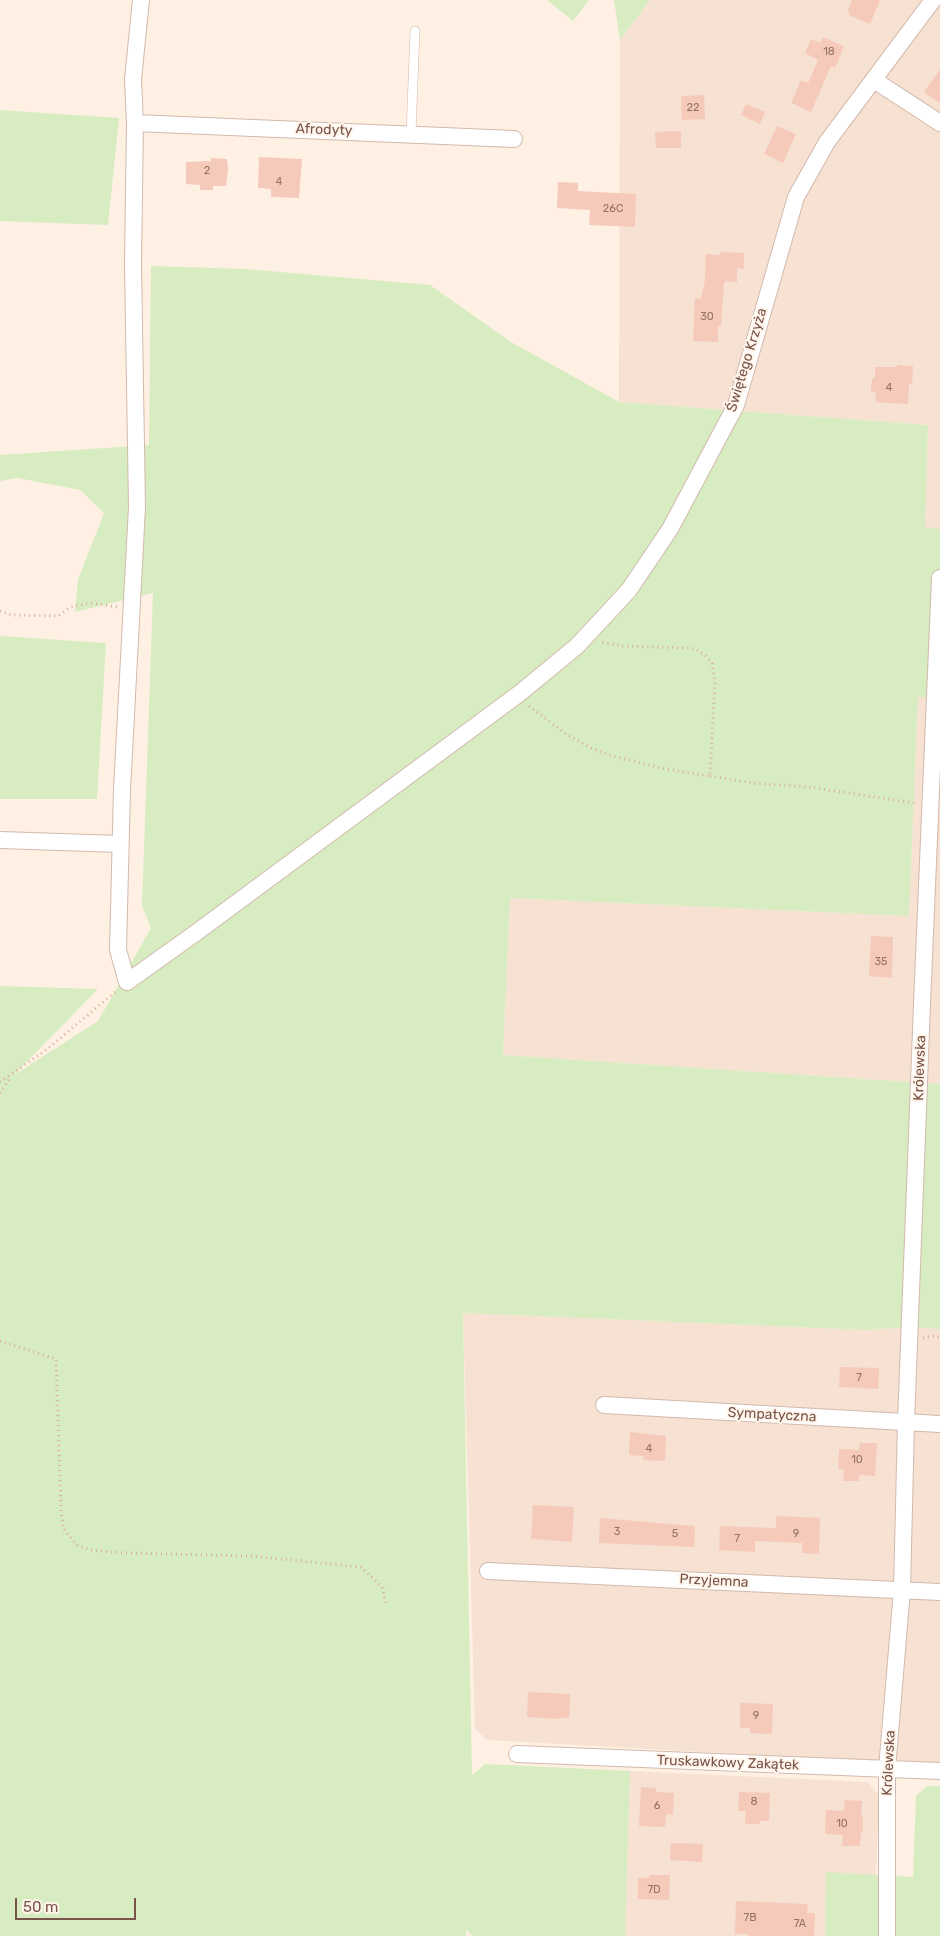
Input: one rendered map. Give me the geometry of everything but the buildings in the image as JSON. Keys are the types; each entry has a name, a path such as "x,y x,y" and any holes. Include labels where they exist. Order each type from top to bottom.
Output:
{"street":[{"path":"127,982 118,950 121,844 137,507 132,264 135,123 133,79 141,0"},
{"name":"Świętego Krzyża","path":"127,982 518,695 576,646 629,590 670,529 736,405 796,197 827,142 933,0"},
{"path":"874,80 940,123"},
{"name":"Afrodyty","path":"135,123 514,139"},
{"name":"Królewska","path":"887,1936 887,1769 902,1590 906,1422 922,1004 936,810 940,578"},
{"path":"0,840 121,844"},
{"name":"Sympatyczna","path":"604,1405 940,1424"},
{"name":"Przyjemna","path":"488,1571 940,1592"},
{"name":"Truskawkowy Zakątek","path":"516,1754 940,1771"}],"lane":[{"path":"411,134 415,31"}],"path":[{"path":"0,611 12,615 58,616 71,608 91,603 132,610"},
{"path":"586,635 608,644 688,648 697,650 706,656 712,663 715,681 710,776"},
{"path":"518,695 566,734 591,748 613,756 665,769 911,802 936,810"},
{"path":"0,1082 46,1050 127,982"},
{"path":"0,1092 11,1076"},
{"path":"0,1340 56,1358 63,1528 77,1545 91,1550 115,1552 250,1556 361,1567 382,1587 386,1603"}],"shaded area":[{"path":"650,0 940,0 940,529 925,527 928,425 619,402 620,40"},
{"path":"918,697 940,698 940,1084 503,1055 510,898 909,916"},
{"path":"463,1313 867,1330 911,1327 940,1329 940,1765 487,1740 475,1729"},
{"path":"630,1771 868,1782 879,1796 876,1875 826,1873 825,1936 625,1936"}],"green space":[{"path":"547,0 589,0 573,21"},
{"path":"614,0 650,0 620,40"},
{"path":"0,110 119,118 108,225 0,221"},
{"path":"151,266 246,269 430,285 511,342 619,402 928,425 925,527 940,529 940,698 918,697 909,916 510,898 503,1055 940,1084 940,1329 911,1327 867,1330 463,1313 472,1775 485,1764 630,1771 625,1936 473,1936 466,1930 466,1936 0,1936 0,986 98,989 14,1075 98,1021 151,928 142,906 153,593 75,612 78,580 104,513 80,490 18,478 0,481 0,455 149,445"},
{"path":"0,636 106,643 97,799 0,799"},
{"path":"927,1786 940,1786 940,1936 825,1936 826,1872 913,1877 916,1796"}]}
